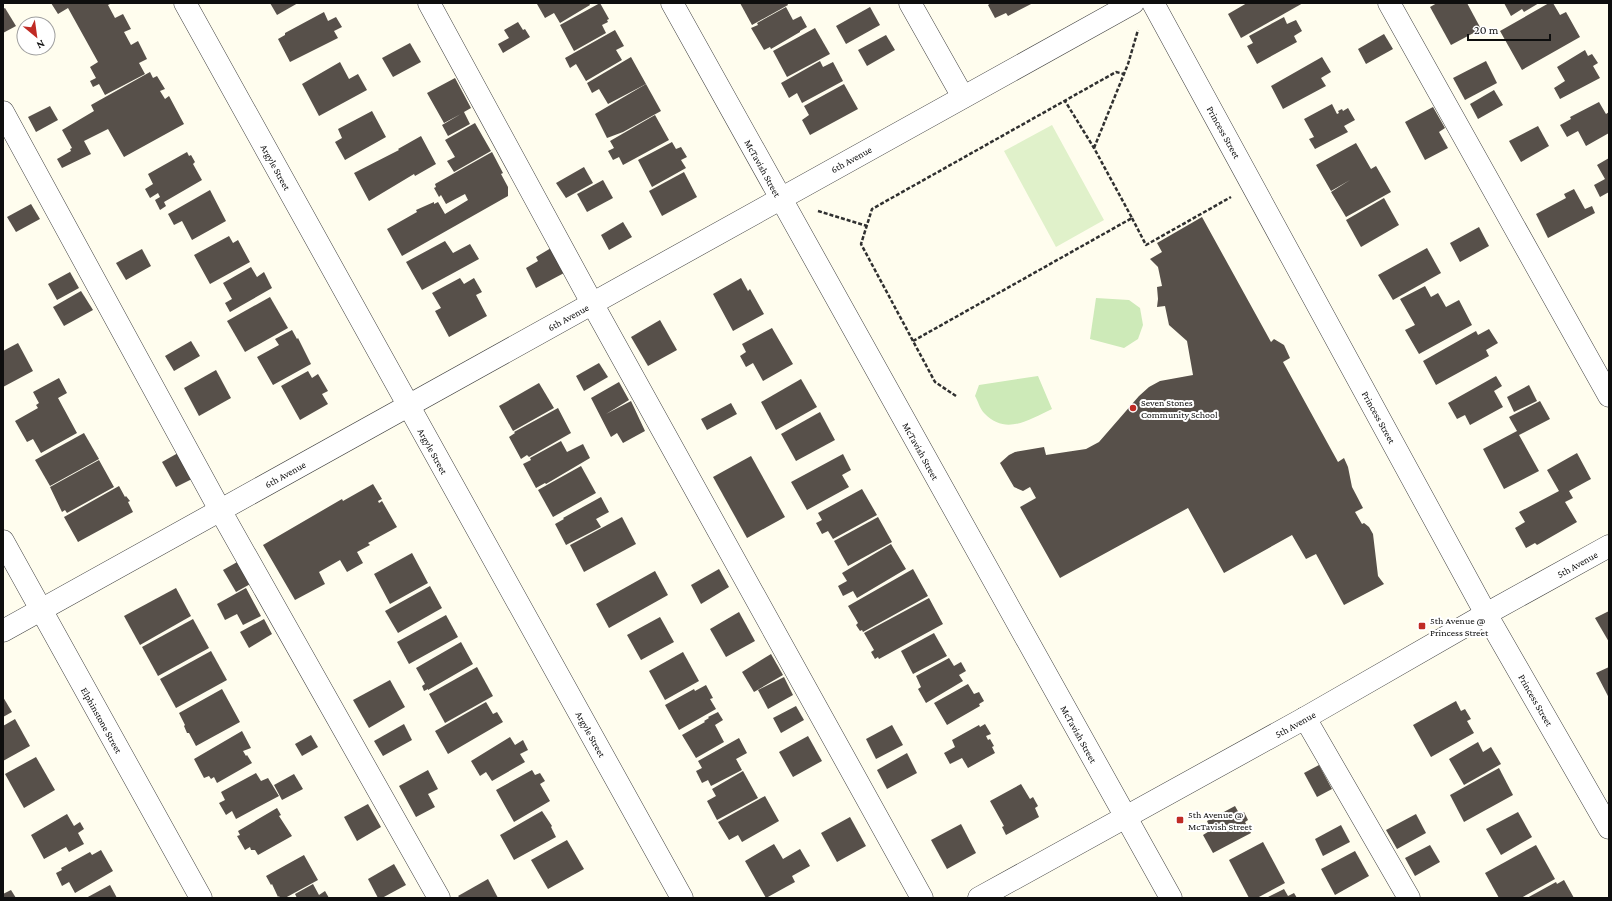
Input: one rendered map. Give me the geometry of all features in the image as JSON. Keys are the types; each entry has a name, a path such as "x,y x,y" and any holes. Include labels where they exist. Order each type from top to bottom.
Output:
{"street":[{"name":"Argyle Street","path":"185,3 682,898"},
{"path":"429,3 592,303 922,898"},
{"name":"McTavish Street","path":"672,3 1171,898"},
{"path":"910,3 963,97"},
{"name":"6th Avenue","path":"3,631 1133,3"},
{"name":"Princess Street","path":"1153,3 1486,614 1609,828"},
{"path":"1389,3 1609,396"},
{"path":"3,112 220,510 440,898"},
{"name":"Elphinstone Street","path":"3,541 201,898"},
{"name":"5th Avenue","path":"979,898 1305,718 1486,614 1609,546"},
{"path":"1305,718 1409,898"}],"path":[{"path":"1094,148 1128,64 1139,26"},
{"path":"956,396 935,382 861,244 872,209 1116,72 1124,74"},
{"path":"1065,101 1094,148 1146,245 1252,185"},
{"path":"780,199 867,226"},
{"path":"914,341 1132,218"}],"green space":[{"path":"1052,125 1104,220 1056,247 1004,151"},
{"path":"1096,298 1129,300 1140,308 1143,325 1138,339 1124,348 1090,339"},
{"path":"1038,376 1052,409 1017,424 1001,424 992,420 984,413 975,396 979,385"}],"building":[{"path":"51,3 112,3 108,5 115,18 123,14 131,29 124,32 131,45 138,41 147,59 139,63 145,74 105,95 99,84 93,87 90,81 96,78 90,67 98,62 68,8 58,14"},
{"path":"270,3 298,3 277,15"},
{"path":"589,3 590,5 560,23 554,13 545,18 537,4"},
{"path":"600,3 609,19 607,20 608,22 602,25 606,33 574,51 560,25"},
{"path":"740,3 787,3 788,5 752,25"},
{"path":"991,3 1033,3 1008,16 1006,13 995,18 988,5"},
{"path":"1247,3 1303,3 1241,38 1228,14"},
{"path":"1437,3 1467,3 1481,29 1451,45 1430,7"},
{"path":"1504,3 1539,3 1524,12 1522,9 1511,16"},
{"path":"1549,3 1553,3 1560,15 1566,12 1580,37 1522,70 1500,31"},
{"path":"786,7 793,20 801,16 807,27 771,49 770,47 764,50 751,28 758,25 757,23"},
{"path":"870,7 880,25 846,44 836,26"},
{"path":"5,8 16,26 3,33 3,9"},
{"path":"324,12 328,21 336,17 342,27 334,31 338,38 290,62 278,39 285,35 285,33"},
{"path":"1284,17 1287,24 1296,20 1302,31 1294,36 1297,42 1257,64 1247,46 1253,43 1249,36"},
{"path":"518,22 530,37 503,53 498,44 509,38 504,30"},
{"path":"815,28 830,54 787,77 773,51"},
{"path":"615,30 624,46 616,50 622,60 586,81 576,64 570,68 565,58"},
{"path":"1384,34 1393,49 1366,64 1358,49"},
{"path":"886,35 895,50 867,66 858,50"},
{"path":"410,43 421,62 393,77 382,58"},
{"path":"1585,50 1588,56 1592,54 1598,63 1593,66 1600,78 1560,99 1554,88 1565,81 1557,67"},
{"path":"631,57 646,84 608,104 599,89 592,93 587,83"},
{"path":"1322,57 1331,72 1321,78 1326,86 1283,109 1271,86"},
{"path":"820,61 823,67 833,62 843,81 802,103 797,93 789,98 781,83"},
{"path":"1486,61 1497,83 1465,100 1453,78"},
{"path":"340,62 349,79 358,74 367,90 319,116 302,84"},
{"path":"150,72 153,78 157,76 165,89 160,91 165,99 169,96 184,124 124,157 108,129 84,141 91,154 62,168 57,159 71,151 70,149 72,148 62,130 94,111 91,105"},
{"path":"455,78 471,108 464,112 470,124 448,136 442,125 461,114 444,123 427,93"},
{"path":"646,84 661,111 623,132 607,138 595,114"},
{"path":"844,84 858,109 810,135 802,120 809,115 804,106"},
{"path":"1494,90 1503,105 1478,119 1470,104"},
{"path":"1599,102 1606,114 1609,112 1609,133 1586,146 1578,131 1567,137 1560,125 1571,119 1570,117"},
{"path":"1332,104 1337,114 1339,113 1338,111 1342,109 1343,111 1348,108 1355,120 1344,126 1348,132 1315,149 1309,139 1314,137 1304,119"},
{"path":"50,106 58,120 36,132 28,117"},
{"path":"1433,107 1445,128 1439,132 1448,148 1425,160 1405,122"},
{"path":"372,111 386,137 345,160 335,142 342,138 338,129"},
{"path":"655,115 669,140 623,165 619,157 613,160 608,151 614,148 610,141"},
{"path":"475,123 491,151 454,172 447,161 455,157 445,140"},
{"path":"1538,126 1549,146 1521,162 1509,141"},
{"path":"421,136 436,164 415,176 414,174 369,201 354,173 399,150 398,149"},
{"path":"672,142 676,149 681,147 687,157 681,160 686,168 652,187 638,160"},
{"path":"1356,143 1371,169 1376,166 1391,192 1346,217 1331,192 1350,180 1331,191 1316,165"},
{"path":"187,152 189,156 191,155 195,162 193,164 202,180 164,202 166,206 160,210 155,200 160,197 158,193 150,198 145,189 153,184 148,174"},
{"path":"492,152 503,173 501,174 508,187 508,196 402,256 387,229 417,212 416,210 434,202 434,204 438,202 445,214 468,200 465,194 446,204 441,195 439,197 434,188 436,187 435,184"},
{"path":"1609,158 1609,192 1600,197 1594,185 1605,179 1597,165"},
{"path":"584,167 593,183 566,198 556,183"},
{"path":"684,172 697,197 662,216 649,191"},
{"path":"603,180 613,198 587,212 577,194"},
{"path":"1574,189 1585,209 1592,206 1595,213 1548,238 1536,214 1566,198 1564,194"},
{"path":"210,190 226,221 192,240 182,221 174,225 168,214"},
{"path":"1384,198 1399,225 1361,247 1346,220"},
{"path":"31,204 40,219 16,232 7,217"},
{"path":"1202,217 1271,342 1274,339 1284,345 1290,358 1283,362 1338,462 1344,458 1348,467 1352,487 1363,508 1355,512 1362,524 1364,523 1369,527 1373,534 1378,576 1384,584 1344,605 1316,554 1306,559 1292,535 1224,573 1188,508 1060,578 1020,507 1036,498 1030,487 1023,491 1014,487 1000,463 1015,452 1044,447 1046,455 1086,449 1099,442 1139,396 1149,387 1160,381 1193,375 1187,341 1169,325 1165,306 1157,307 1157,287 1162,286 1158,267 1150,259 1162,252 1157,243"},
{"path":"623,222 632,237 609,250 601,235"},
{"path":"1479,227 1489,246 1460,262 1450,243"},
{"path":"229,236 233,243 238,240 250,262 210,284 194,255"},
{"path":"445,241 453,253 470,244 479,259 422,290 406,262"},
{"path":"551,248 564,273 536,288 526,268 538,261 536,257"},
{"path":"1427,248 1441,273 1393,300 1378,275"},
{"path":"142,249 151,266 126,280 116,263"},
{"path":"251,267 257,277 264,272 272,288 230,312 225,303 232,299 223,283"},
{"path":"70,272 79,288 57,300 48,284"},
{"path":"460,278 464,284 474,278 482,292 476,295 487,316 449,337 435,311 441,308 432,293"},
{"path":"741,278 748,291 750,289 764,314 733,331 713,294"},
{"path":"1425,286 1431,297 1438,293 1446,307 1459,300 1472,325 1419,354 1405,330 1415,325 1400,299"},
{"path":"81,291 93,310 64,326 53,307"},
{"path":"270,297 288,328 245,352 227,321"},
{"path":"660,320 677,350 648,366 631,337"},
{"path":"772,328 793,364 763,381 753,363 746,367 740,356 746,352 742,344"},
{"path":"1489,329 1498,343 1486,350 1489,356 1436,385 1423,361 1476,331 1478,335"},
{"path":"292,330 297,339 298,338 311,364 273,385 257,357 279,345 275,339"},
{"path":"191,341 200,356 174,371 165,356"},
{"path":"18,343 33,371 3,387 3,351"},
{"path":"599,363 608,377 584,391 576,376"},
{"path":"216,370 231,398 199,416 184,388"},
{"path":"308,371 312,378 318,374 328,391 322,394 328,404 300,420 281,386"},
{"path":"1496,376 1502,386 1494,391 1503,407 1470,425 1465,415 1457,419 1448,403"},
{"path":"59,378 67,393 58,398 77,433 41,453 33,439 27,442 15,421 38,408 36,405 39,403 33,392"},
{"path":"801,379 817,407 776,430 761,402"},
{"path":"619,382 629,400 606,414 631,401 645,431 623,443 617,433 611,437 591,398"},
{"path":"539,383 554,408 513,431 499,406"},
{"path":"1529,385 1537,401 1514,412 1507,397"},
{"path":"1540,401 1550,419 1519,435 1539,471 1504,489 1483,449 1517,431 1509,417"},
{"path":"731,403 737,414 707,430 701,419"},
{"path":"558,408 571,433 529,457 527,455 521,459 509,437 515,433 514,432"},
{"path":"820,412 835,440 796,461 781,434"},
{"path":"84,433 99,459 50,486 35,460"},
{"path":"561,441 567,452 583,444 590,458 546,484 545,483 536,488 523,464 531,460 530,458"},
{"path":"178,453 192,479 176,487 162,462"},
{"path":"1577,453 1591,479 1569,491 1573,498 1565,502 1577,522 1537,545 1535,543 1526,548 1515,528 1525,522 1519,512 1559,491 1547,470"},
{"path":"843,454 851,470 842,475 849,487 807,510 791,482"},
{"path":"751,456 785,517 747,538 713,477"},
{"path":"99,460 114,487 67,513 65,510 62,512 50,487"},
{"path":"581,466 596,493 553,517 538,490"},
{"path":"373,484 382,499 378,501 379,503 382,501 397,527 368,543 370,545 357,552 363,563 347,572 340,560 319,572 325,584 295,600 263,545 342,499 343,501"},
{"path":"119,486 125,497 126,496 130,501 128,502 133,512 78,542 64,517"},
{"path":"862,489 877,515 833,539 828,531 822,534 816,523 822,520 818,513"},
{"path":"601,497 609,512 596,519 601,527 566,545 555,524"},
{"path":"622,517 636,544 584,572 570,545"},
{"path":"878,517 892,542 848,566 834,541"},
{"path":"891,544 906,569 857,598 853,591 843,596 838,586 847,581 842,573"},
{"path":"412,553 428,583 390,604 374,574"},
{"path":"239,561 252,583 236,592 223,570"},
{"path":"719,569 729,587 701,604 691,585"},
{"path":"913,569 928,596 863,632 862,630 860,631 856,625 858,623 848,606"},
{"path":"655,571 668,595 609,628 596,604"},
{"path":"430,586 442,608 398,633 385,611"},
{"path":"176,588 191,616 140,645 124,616"},
{"path":"246,588 261,616 243,625 237,614 225,620 217,604"},
{"path":"929,598 943,624 879,659 878,657 875,659 871,652 874,650 864,633"},
{"path":"1609,611 1609,642 1595,618"},
{"path":"739,612 755,641 726,657 710,629"},
{"path":"446,615 458,637 409,664 397,642"},
{"path":"660,617 674,642 641,660 627,635"},
{"path":"193,619 209,648 158,676 142,647"},
{"path":"264,619 272,634 249,648 240,632"},
{"path":"934,633 947,656 913,674 901,651"},
{"path":"461,642 473,664 424,691 422,686 425,684 416,668"},
{"path":"211,651 227,680 176,708 160,679"},
{"path":"683,652 699,681 665,700 649,671"},
{"path":"771,654 783,675 754,692 742,672"},
{"path":"949,658 954,666 961,662 966,671 959,675 963,681 926,703 918,689 921,687 916,676"},
{"path":"477,667 493,696 445,723 429,694"},
{"path":"1609,667 1609,698 1596,673"},
{"path":"784,677 793,695 768,709 758,690"},
{"path":"390,680 405,707 369,728 353,700"},
{"path":"968,684 974,694 979,692 984,701 979,704 980,706 947,725 934,703"},
{"path":"706,685 713,698 710,699 716,709 679,730 665,705 694,689 695,691"},
{"path":"222,689 240,722 196,746 189,733 187,733 179,713"},
{"path":"3,697 12,712 3,717"},
{"path":"1456,701 1461,711 1465,709 1471,719 1467,721 1474,733 1431,757 1413,725"},
{"path":"486,702 493,714 497,712 503,722 448,754 435,731"},
{"path":"796,706 804,720 781,733 773,718"},
{"path":"718,712 723,720 715,725 724,742 696,758 682,735 705,722 704,721 709,718 708,717"},
{"path":"15,719 30,746 3,761 3,726"},
{"path":"404,724 412,740 383,756 374,741"},
{"path":"985,724 991,734 986,736 988,740 990,739 994,746 992,747 995,753 968,768 962,758 950,764 944,753 955,747 952,740 979,725 980,727"},
{"path":"892,725 903,745 876,759 866,739"},
{"path":"242,731 251,748 243,751 252,763 217,783 214,777 211,779 209,776 204,778 194,759"},
{"path":"311,735 318,747 302,756 295,744"},
{"path":"808,736 822,761 793,777 779,752"},
{"path":"510,737 515,745 523,740 528,750 520,754 525,762 492,781 486,772 480,776 471,761"},
{"path":"739,738 747,753 736,759 742,770 711,786 708,780 702,783 696,771 702,768 698,761"},
{"path":"1478,742 1483,752 1491,747 1501,764 1464,785 1449,759"},
{"path":"907,753 917,773 887,789 877,770"},
{"path":"36,757 55,790 24,808 5,774"},
{"path":"1319,765 1332,789 1317,797 1304,773"},
{"path":"1499,768 1513,795 1464,822 1450,795"},
{"path":"428,770 438,789 428,794 435,807 416,817 399,786"},
{"path":"532,770 535,775 540,773 545,781 540,784 550,801 514,822 496,790"},
{"path":"743,771 758,798 717,820 707,801 716,796 712,789"},
{"path":"256,773 261,781 268,778 279,796 236,819 232,811 226,815 219,803 225,800 221,792"},
{"path":"294,774 303,789 282,800 274,785"},
{"path":"1021,784 1030,799 1033,797 1038,806 1035,808 1039,817 1006,835 1002,827 1004,826 990,801"},
{"path":"765,796 779,821 742,842 738,835 729,840 718,822"},
{"path":"368,804 381,827 357,841 344,817"},
{"path":"1235,806 1240,815 1244,812 1248,820 1245,822 1251,833 1213,853 1203,835 1211,830 1207,821"},
{"path":"277,808 281,815 279,816 292,836 258,855 255,850 251,850 250,847 245,850 237,836 240,835 238,831"},
{"path":"542,811 552,826 551,827 556,837 514,860 500,835"},
{"path":"1518,812 1532,837 1501,855 1486,829"},
{"path":"67,814 74,826 80,822 84,829 78,833 84,844 69,852 66,847 44,859 31,835"},
{"path":"1416,814 1426,833 1397,849 1386,830"},
{"path":"850,817 866,846 837,862 821,833"},
{"path":"961,824 976,853 947,869 931,840"},
{"path":"1341,825 1350,842 1323,856 1315,839"},
{"path":"567,840 584,869 548,889 531,860"},
{"path":"1263,842 1285,883 1257,898 1249,898 1229,860"},
{"path":"774,844 783,859 800,849 810,866 792,876 795,882 766,898 745,861"},
{"path":"1430,845 1440,862 1415,876 1405,858"},
{"path":"1536,845 1555,879 1521,898 1499,898 1485,873"},
{"path":"101,850 113,871 75,893 69,882 62,886 56,873 62,870 61,868 90,852 92,855"},
{"path":"1355,851 1369,876 1335,895 1321,869"},
{"path":"304,855 318,880 285,898 278,897 272,884 271,885 266,876"},
{"path":"394,864 406,885 382,898 378,898 368,879"},
{"path":"488,879 498,898 460,898 458,896"},
{"path":"1564,880 1574,898 1527,898 1556,882 1557,884"},
{"path":"313,884 319,895 325,891 329,898 297,898 295,894"},
{"path":"110,885 117,898 86,898"},
{"path":"1284,889 1288,896 1294,893 1297,898 1266,898"},
{"path":"11,890 16,898 3,898 3,894"}],"place":[{"name":"Seven Stones Community School","path":"1133,408"},
{"name":"5th Avenue @ Princess Street","path":"1422,626"},
{"name":"5th Avenue @ McTavish Street","path":"1180,820"}]}
